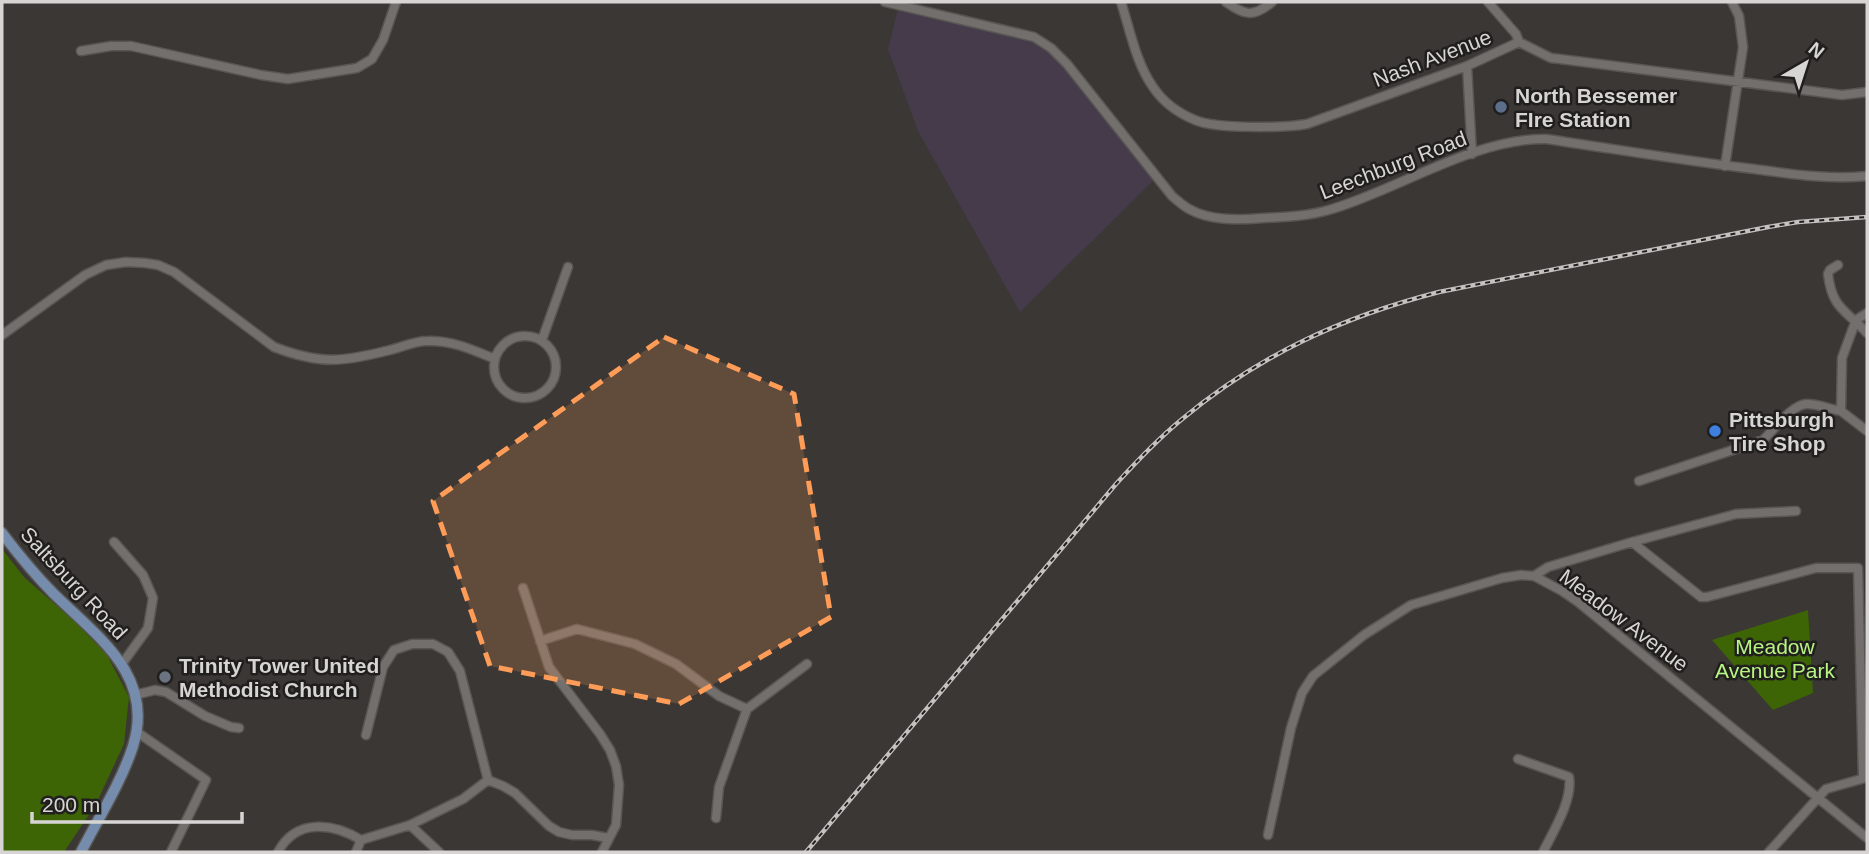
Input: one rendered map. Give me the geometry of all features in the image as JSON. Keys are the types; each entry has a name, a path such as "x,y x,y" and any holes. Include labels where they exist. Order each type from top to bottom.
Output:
{"main road":[{"name":"Saltsburg Road","path":"2,533 48,587 100,637 122,664 135,695 137,732 128,759 81,852"}],"street":[{"path":"81,51 131,46 288,79 357,68 372,59 383,40 396,2"},
{"name":"Leechburg Road","path":"885,2 1034,37 1051,48 1067,64 1171,196 1190,210 1223,219 1304,215 1332,209 1472,153 1529,139 1546,139 1726,166 1822,177 1844,179 1867,176"},
{"name":"Nash Avenue","path":"1121,2 1141,66 1163,99 1197,121 1231,126 1307,124 1467,66 1519,43 1550,58 1842,95 1867,92"},
{"path":"1226,2 1238,11 1248,13 1257,12 1272,2"},
{"path":"1488,2 1516,34 1519,43"},
{"path":"1726,166 1744,47 1739,16 1732,2"},
{"path":"1467,66 1472,153"},
{"path":"2,335 85,275 106,265 126,262 158,265 174,272 274,346 289,352 331,361 352,359 425,341 461,345 495,359"},
{"path":"1838,265 1828,274 1836,304 1867,333"},
{"path":"542,340 568,267"},
{"path":"1841,411 1842,358 1856,320 1867,313"},
{"path":"524,336 542,340 549,348 555,364 554,377 551,384 537,395 521,398 502,388 496,379 495,359 503,345 512,339 524,336"},
{"path":"1639,481 1763,440 1791,410 1805,403 1841,411 1867,431"},
{"path":"1534,576 1548,567 1736,513 1796,511"},
{"path":"114,542 143,575 153,598 148,628 122,664"},
{"path":"1632,542 1701,597 1816,568 1858,568 1865,778 1826,789 1769,852"},
{"name":"Meadow Avenue","path":"1268,835 1293,718 1302,692 1313,676 1364,635 1411,605 1502,578 1521,575 1534,576 1578,602 1867,838"},
{"path":"523,588 549,667 600,734 616,766 619,785 616,825 602,852"},
{"path":"540,640 577,629 635,644 668,660 719,696 747,709"},
{"path":"366,735 383,667 394,650 412,644 433,643 448,652 460,671 488,779"},
{"path":"716,818 719,787 747,709 807,664"},
{"path":"135,695 155,690 166,692 205,716 239,728"},
{"path":"137,732 206,780 171,852"},
{"path":"1518,759 1569,777 1567,800 1543,852"},
{"path":"488,779 515,793 549,826 559,832 608,838"},
{"path":"278,852 292,835 319,826 334,827 361,840 410,825 463,799 488,779"},
{"path":"410,825 439,852"},
{"path":"356,852 361,840"}],"highlighted area":[{"path":"664,337 794,394 831,617 679,704 490,666 433,501"}],"shaded area":[{"path":"899,5 1043,43 1067,64 1157,177 1020,312 918,131 888,49"}],"green space":[{"path":"2,549 24,577 74,621 107,655 129,697 124,744 96,804 64,852 2,852"},
{"name":"Meadow Avenue Park","path":"1808,610 1813,693 1773,710 1712,640"}],"railway":[{"path":"806,852 1132,467 1172,427 1241,376 1271,358 1335,326 1439,292 1768,227 1867,217"}],"place":[{"name":"North Bessemer FIre Station","path":"1501,107"},
{"name":"Pittsburgh Tire Shop","path":"1715,431"},
{"name":"Trinity Tower United Methodist Church","path":"165,677"}]}
